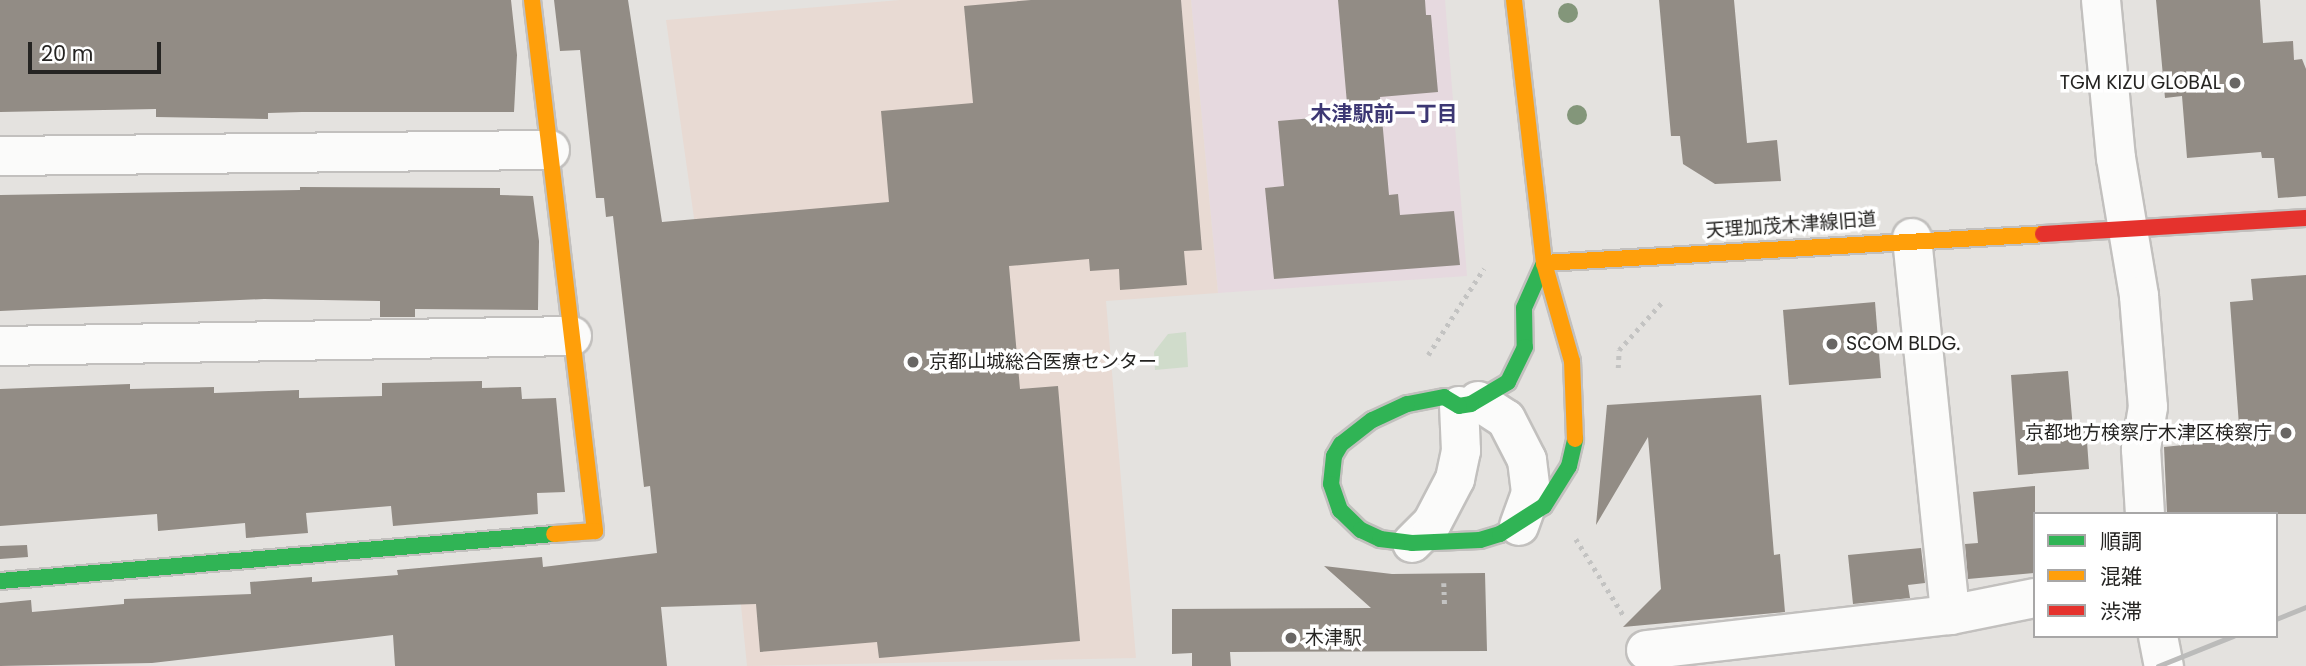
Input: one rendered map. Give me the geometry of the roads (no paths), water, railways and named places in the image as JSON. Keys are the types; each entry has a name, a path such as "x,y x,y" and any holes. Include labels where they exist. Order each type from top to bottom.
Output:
{"street":[{"path":"0,581 595,531 532,0"},
{"path":"1514,0 1544,263 1572,361 1576,433 1562,482 1544,506 1519,526 1479,540 1412,543 1380,539 1349,520 1331,484 1334,456 1355,430 1407,404 1444,397 1469,403 1506,419 1527,460 1531,494 1519,526"},
{"path":"2101,0 2125,229 2139,296 2148,407 2141,449 2145,512"},
{"path":"0,156 550,150"},
{"name":"天理加茂木津線旧道","path":"1544,263 1912,238 2306,218"},
{"path":"1912,238 1950,615"},
{"path":"1469,403 1508,382 1518,367 1525,347 1524,308 1544,263"},
{"path":"0,346 572,336"},
{"path":"1412,543 1432,523 1455,479 1469,403"},
{"path":"1646,650 1950,615 2033,598"},
{"path":"2158,638 2164,666"}],"railway":[{"path":"2278,618 2306,607"},
{"path":"2158,666 2228,638"}],"place":[{"name":"TGM KIZU GLOBAL","path":"2235,83"},
{"name":"SCOM BLDG.","path":"1832,344"},
{"name":"京都山城総合医療センター","path":"913,362"},
{"name":"京都地方検察庁木津区検察庁","path":"2286,433"},
{"name":"木津駅","path":"1291,638"}],"district":[{"name":"木津駅前一丁目","path":"1384,114"}]}
